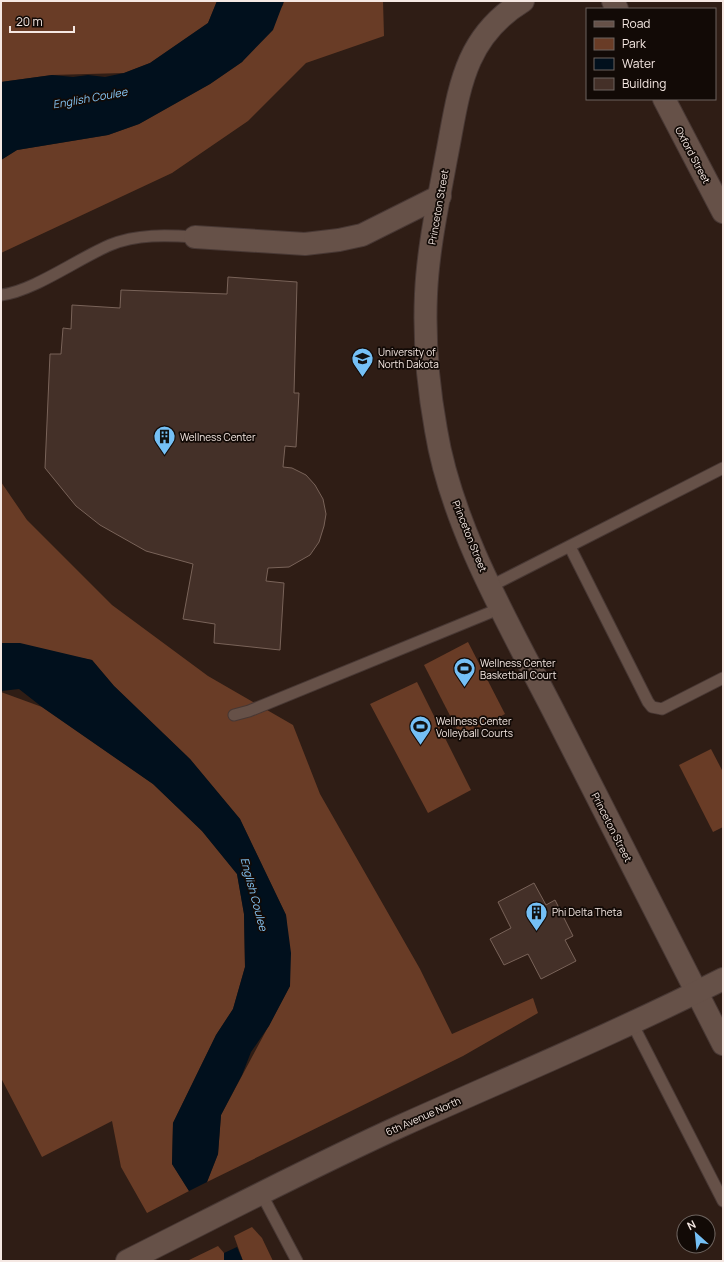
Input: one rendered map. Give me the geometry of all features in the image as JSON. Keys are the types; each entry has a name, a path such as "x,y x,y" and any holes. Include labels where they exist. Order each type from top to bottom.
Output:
{"street":[{"name":"Princeton Street","path":"523,1 507,10 484,34 472,52 461,86 440,196 426,293 426,334 436,432 449,484 466,530 520,649 723,1044"},
{"name":"Oxford Street","path":"665,100 723,212"},
{"path":"195,237 306,244 338,240 362,235 440,196"},
{"name":"6th Avenue North","path":"127,1261 262,1193 402,1126 632,1023 723,979"}],"lane":[{"path":"1,295 21,290 110,245 135,238 160,235 195,237"},
{"path":"491,586 723,468"},
{"path":"570,547 644,695 652,707 662,709 723,678"},
{"path":"234,715 249,711 501,608"},
{"path":"632,1023 723,1201"},
{"path":"262,1193 297,1261"}],"green space":[{"path":"1,1 217,1 208,23 150,63 124,73 52,75 1,82"},
{"path":"284,1 383,1 384,36 306,63 248,121 172,173 1,253 1,160 17,150 108,135 139,124 210,84 242,62 283,5"},
{"path":"1,482 27,520 112,605 208,676 293,725 320,794 420,969 452,1034 533,998 538,1013 463,1056 207,1182 218,1154 221,1115 290,986 286,915 240,819 190,759 114,686 92,660 1,643"},
{"name":"Wellness Center Basketball Court","path":"468,642 505,714 461,737 424,665"},
{"name":"Wellness Center Volleyball Courts","path":"417,682 471,790 428,813 370,704"},
{"path":"1,692 42,707 153,784 202,831 237,874 244,914 245,967 233,1009 216,1035 173,1123 172,1164 189,1191 147,1213 121,1167 112,1121 42,1157 1,1078"},
{"path":"711,749 723,772 723,827 713,832 679,765"},
{"path":"252,1227 262,1238 273,1261 243,1261 234,1236"},
{"path":"218,1246 224,1253 224,1261 187,1261"}],"water":[{"name":"English Coulee","path":"217,1 284,1 273,30 242,62 210,84 139,124 108,135 17,150 1,160 1,82 52,75 73,77 88,75 105,77 124,73 150,63 208,23"},
{"name":"English Coulee","path":"1,643 20,643 92,660 114,686 190,759 240,819 286,915 291,953 290,986 269,1026 251,1052 242,1075 221,1115 218,1154 207,1182 189,1191 172,1164 173,1123 216,1035 233,1009 245,967 244,914 237,874 202,831 153,784 42,707 19,689 1,691"},
{"path":"237,1247 243,1261 224,1261 224,1253"}],"building":[{"name":"Wellness Center","path":"228,277 297,282 294,393 299,393 296,447 285,446 283,467 292,468 306,475 315,485 323,499 326,514 319,542 310,555 289,567 268,568 266,581 284,583 280,650 214,643 215,624 183,619 193,564 146,551 100,525 76,506 45,468 50,354 61,354 63,328 71,329 72,305 120,308 121,290 227,294"},
{"name":"Phi Delta Theta","path":"534,883 546,905 555,900 573,936 565,940 576,961 541,979 528,954 504,965 490,939 511,928 498,902"}],"place":[{"name":"University of North Dakota","path":"362,378"},
{"name":"Wellness Center","path":"165,456"},
{"name":"Wellness Center Basketball Court","path":"465,688"},
{"name":"Wellness Center Volleyball Courts","path":"421,746"},
{"name":"Phi Delta Theta","path":"537,932"}]}
